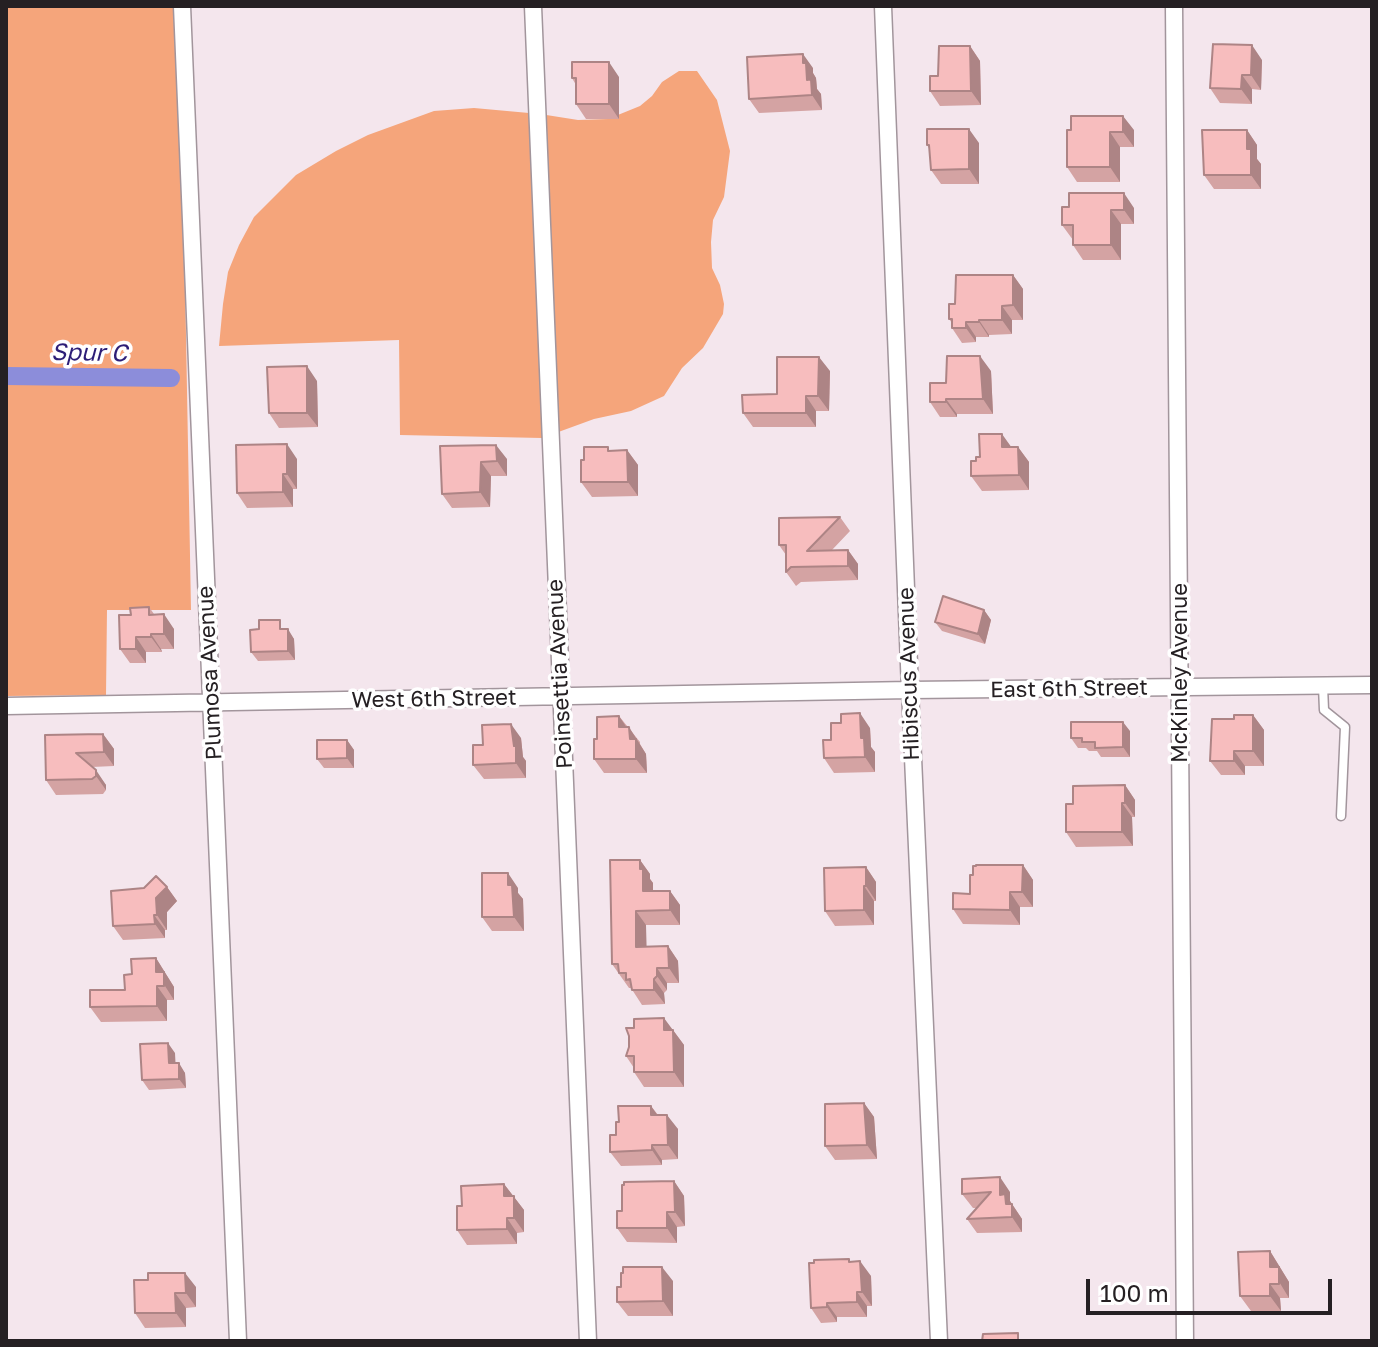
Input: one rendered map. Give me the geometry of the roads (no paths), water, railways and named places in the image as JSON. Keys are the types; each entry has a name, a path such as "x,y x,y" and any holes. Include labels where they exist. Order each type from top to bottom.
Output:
{"street":[{"name":"Plumosa Avenue","path":"182,6 238,1341"},
{"name":"Poinsettia Avenue","path":"533,6 588,1341"},
{"name":"Hibiscus Avenue","path":"883,6 939,1341"},
{"name":"McKinley Avenue","path":"1174,6 1185,1341"},
{"name":"East 6th Street","path":"910,690 1372,685"},
{"name":"West 6th Street","path":"6,706 910,690"}],"lane":[{"path":"1323,686 1324,710 1345,727 1341,816"}],"waterway":[{"name":"Spur C","path":"6,376 171,378"}]}
